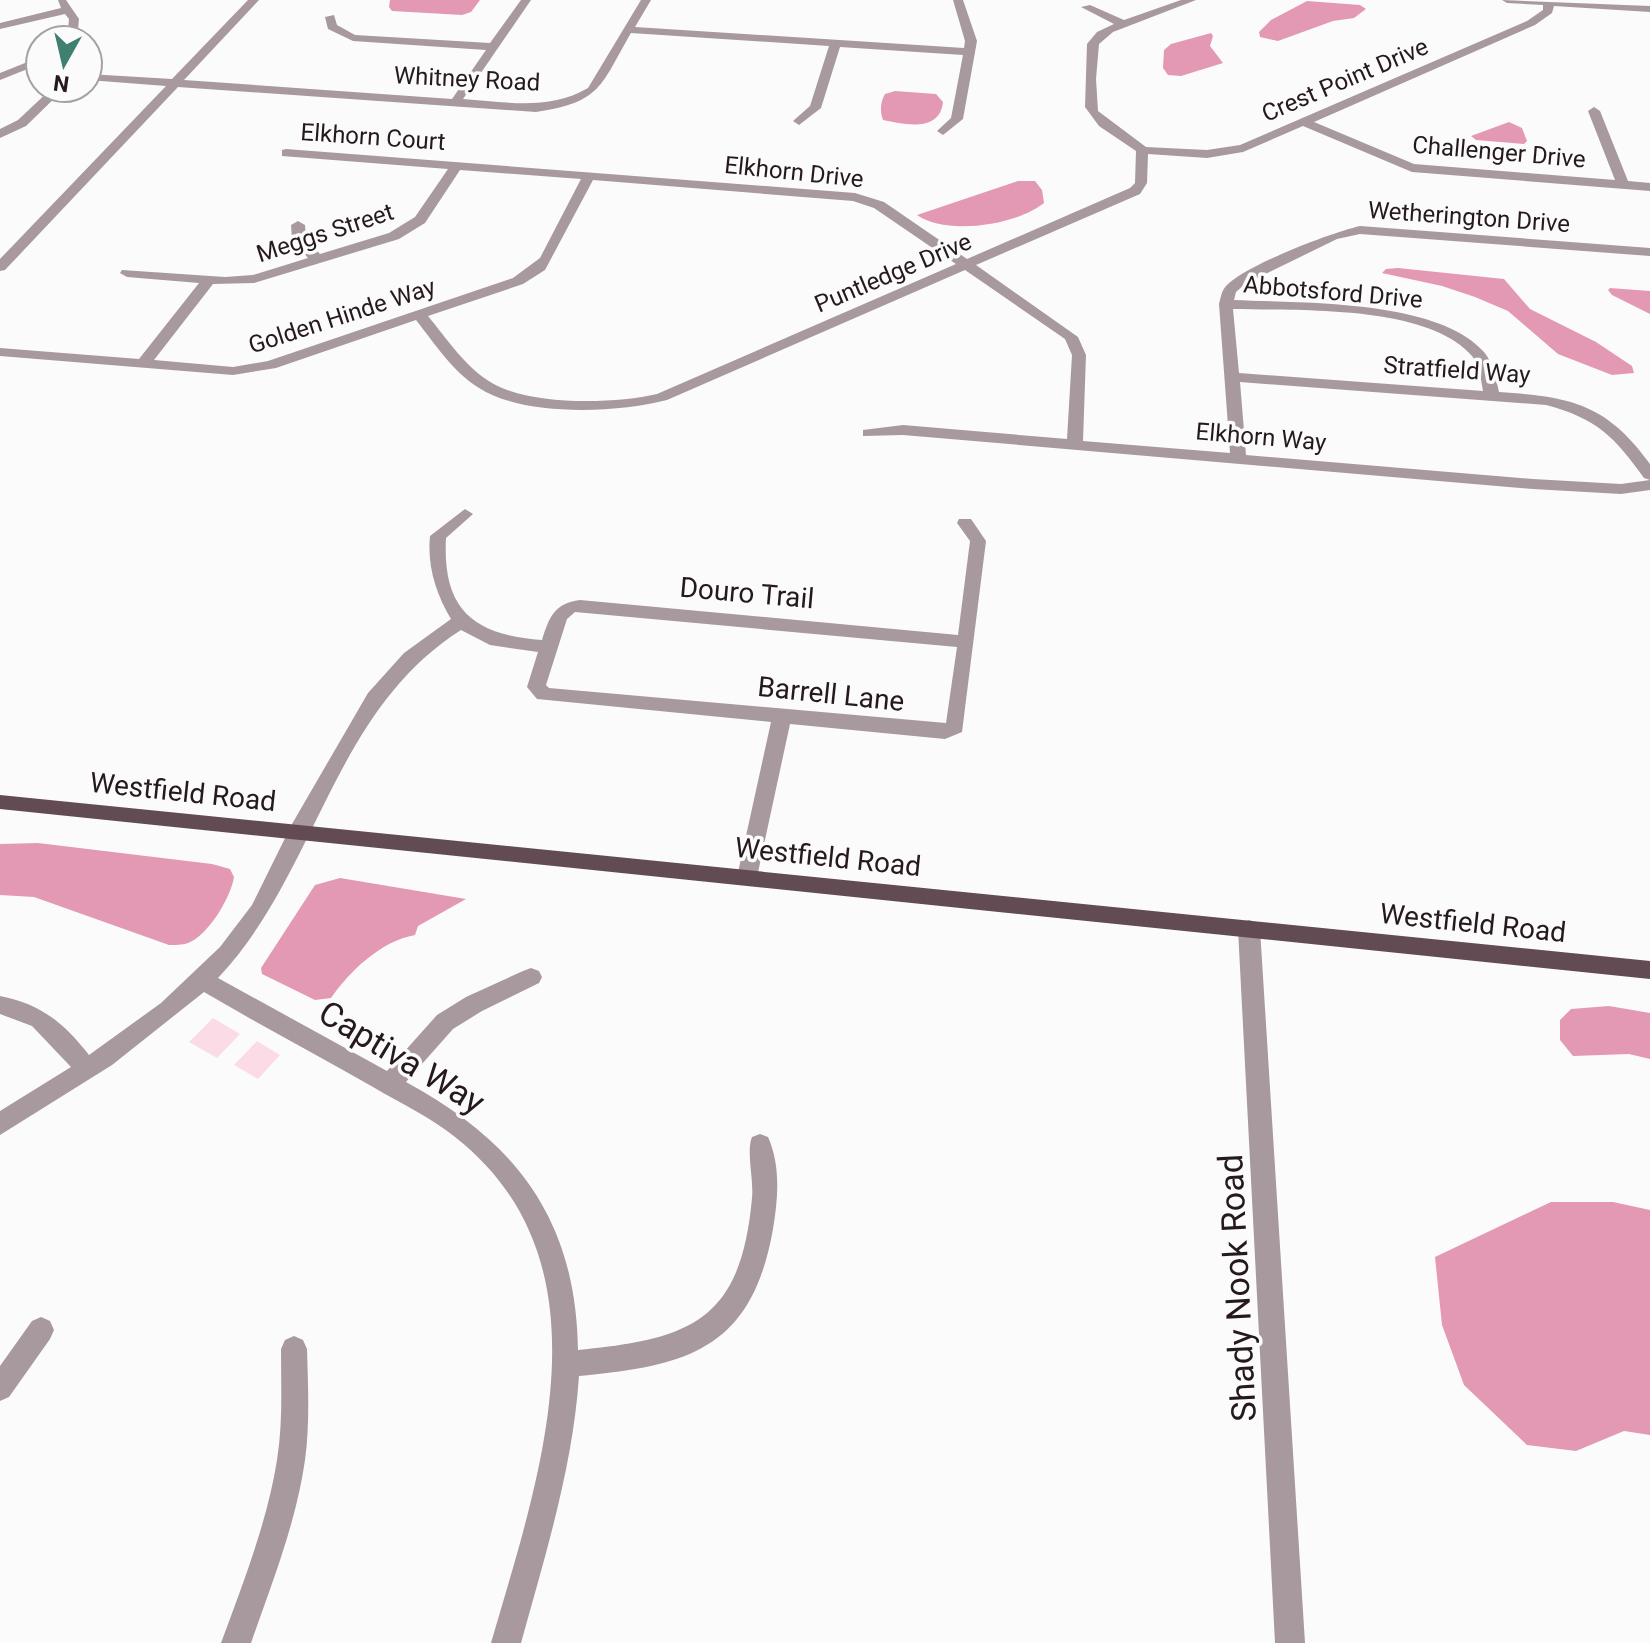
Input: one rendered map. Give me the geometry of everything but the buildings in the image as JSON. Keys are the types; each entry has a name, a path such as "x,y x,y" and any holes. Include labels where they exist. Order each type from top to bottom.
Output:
{"main road":[{"name":"Westfield Road","path":"0,802 1650,970"}],"street":[{"path":"60,0 74,24"},
{"path":"0,267 254,0"},
{"path":"456,101 526,0"},
{"name":"Whitney Road","path":"178,79 536,108 579,99 592,90 646,0"},
{"path":"943,131 957,119 971,41 958,0 946,0"},
{"path":"1142,150 1133,140 1097,118 1090,107 1093,45 1100,34 1191,0"},
{"path":"1507,0 1650,9"},
{"name":"Crest Point Drive","path":"1142,150 1229,152 1531,23 1548,11 1549,1"},
{"path":"1086,7 1123,24"},
{"path":"0,26 68,10"},
{"path":"330,17 332,27 353,38 494,47"},
{"path":"628,30 969,52"},
{"path":"799,121 815,108 836,43"},
{"path":"0,77 24,69"},
{"path":"104,72 178,79"},
{"path":"104,77 178,79"},
{"path":"0,134 22,123 42,104"},
{"path":"1594,111 1623,185"},
{"name":"Challenger Drive","path":"1304,122 1396,164 1412,168 1650,187"},
{"name":"Puntledge Drive","path":"419,315 458,359 493,390 513,397 629,405 662,397 1135,191 1141,183 1142,150"},
{"name":"Elkhorn Court","path":"286,153 456,166"},
{"name":"Elkhorn Drive","path":"456,166 855,197 885,208 1065,331 1076,344 1079,355 1075,445"},
{"name":"Meggs Street","path":"127,273 209,280 254,279 318,261 411,228 423,216 456,166"},
{"name":"Golden Hinde Way","path":"0,352 250,370 518,281 540,267 589,176"},
{"path":"298,225 299,239 318,261"},
{"name":"Wetherington Drive","path":"1226,304 1229,291 1240,281 1333,236 1351,231 1390,231 1650,252"},
{"path":"143,364 209,280"},
{"path":"1226,304 1238,459"},
{"name":"Abbotsford Drive","path":"1226,304 1387,315 1431,323 1460,337 1479,355 1492,396"},
{"name":"Stratfield Way","path":"1231,377 1546,400 1600,418 1624,438 1650,475"},
{"name":"Elkhorn Way","path":"868,433 903,430 1593,488 1641,489 1650,485"},
{"path":"465,514 438,536 436,556 447,599 460,622 488,638 509,644 547,647"},
{"name":"Barrell Lane","path":"547,647 536,682 539,691 544,694 945,732 955,727 978,541 965,523"},
{"name":"Douro Trail","path":"547,647 559,616 570,607 580,606 966,642"},
{"path":"0,1124 143,1033 203,981 255,919 298,831 361,715 410,655 426,641 460,622"},
{"path":"747,877 782,717"},
{"name":"Shady Nook Road","path":"1249,929 1290,1643"},
{"path":"389,1085 445,1022 474,1004 531,977"},
{"name":"Captiva Way","path":"203,981 449,1119 501,1163 540,1223 554,1262 563,1302 568,1364 561,1432 506,1643"},
{"path":"0,1005 24,1008 35,1014 62,1038 86,1069"},
{"path":"568,1364 665,1353 702,1336 730,1311 748,1280 757,1249 767,1193 760,1145"},
{"path":"0,1388 41,1330"},
{"path":"236,1643 270,1548 286,1484 294,1432 294,1349"}],"shaded area":[{"path":"390,0 480,0 471,12 462,15 392,11"},
{"path":"1307,1 1360,5 1366,9 1354,18 1333,21 1278,41 1260,37 1259,32 1271,20"},
{"path":"1211,33 1210,46 1223,63 1181,76 1168,75 1163,68 1164,50 1171,44"},
{"path":"895,91 936,94 943,102 941,112 929,122 920,124 883,120 883,97"},
{"path":"1509,122 1522,128 1527,141 1524,144 1476,140 1471,136"},
{"path":"1018,181 1035,181 1042,190 1044,203 1017,217 981,225 945,225 917,215"},
{"path":"1386,269 1504,279 1530,309 1596,342 1632,366 1634,373 1612,375 1558,354 1508,311 1475,297 1442,286 1382,273"},
{"path":"1608,290 1650,291 1650,314 1612,295"},
{"path":"38,843 212,864 230,869 234,877 223,905 203,933 188,943 169,945 34,897 0,895 0,844"},
{"path":"340,878 466,899 418,926 415,935 378,950 347,978 331,998 315,1000 262,974 261,968 315,885"},
{"path":"1609,1006 1650,1013 1650,1059 1629,1054 1573,1056 1560,1040 1560,1020 1571,1009"},
{"path":"213,1018 240,1034 217,1058 189,1042"},
{"path":"257,1041 280,1055 258,1079 234,1065"},
{"path":"1551,1202 1613,1202 1650,1210 1650,1435 1624,1431 1576,1451 1527,1445 1464,1385 1442,1325 1435,1257"}]}
